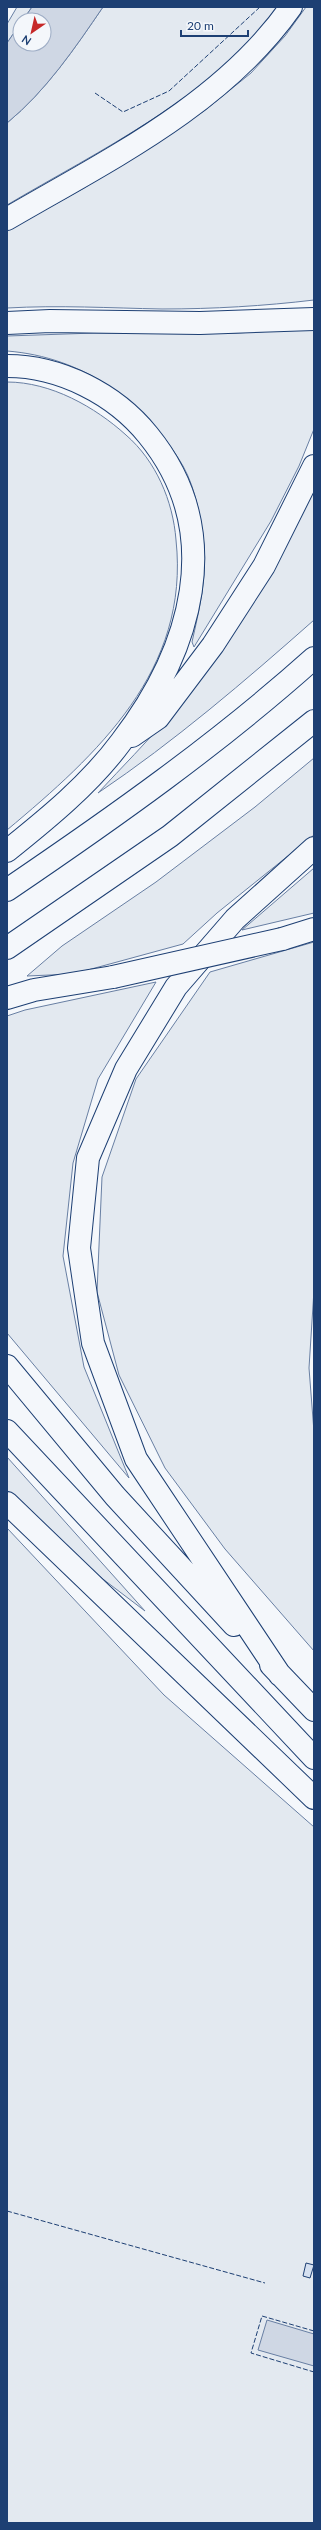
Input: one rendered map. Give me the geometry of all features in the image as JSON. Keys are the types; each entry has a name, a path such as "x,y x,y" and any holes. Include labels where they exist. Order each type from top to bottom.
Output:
{"highway":[{"path":"7,220 175,118 219,85 252,55 292,7"},
{"path":"7,323 50,321 200,323 314,319"},
{"path":"7,366 39,371 88,386 115,402 140,425 161,451 175,475 184,498 194,551 190,599 184,626 170,664 153,696 121,743 91,777 7,851"},
{"path":"121,743 158,718 213,645 264,566 314,466"},
{"path":"7,890 136,801 277,692 314,658"},
{"path":"7,948 170,836 314,721"},
{"path":"280,1675 136,1459 93,1344 79,1248 88,1158 126,1069 176,986 235,919 314,848"},
{"path":"7,998 34,990 113,977 282,939 314,929"},
{"path":"7,1366 115,1496 314,1710"},
{"path":"7,1431 314,1758"},
{"path":"7,1503 314,1798"}],"shaded area":[{"path":"17,7 32,7 29,12 14,12"},
{"path":"32,7 103,7 71,53 47,83 21,111 7,123 7,43 12,36 12,52 52,52 52,12 29,12"},
{"path":"103,7 278,7 253,38 223,67 189,94 116,142 7,205 7,123 35,97 47,83 71,53"},
{"path":"306,7 314,7 314,300 257,305 162,309 65,307 7,308 7,231 84,188 204,111 251,73 285,36"},
{"path":"12,16 12,36 7,43 7,24"},
{"path":"314,329 314,429 299,466 271,521 194,647 192,642 200,606 205,557 195,495 183,466 168,443 150,421 131,403 109,386 86,373 61,362 35,355 7,351 7,336 95,333 236,333"},
{"path":"7,382 40,386 71,398 101,415 137,445 154,469 167,496 176,540 176,587 168,629 153,669 131,705 104,739 74,771 7,830"},
{"path":"314,490 314,620 209,710 155,753 98,793 161,725 191,689 231,635 267,579"},
{"path":"314,758 314,835 217,913 183,944 73,974 27,976 62,946 156,882 255,807"},
{"path":"314,868 314,913 242,930"},
{"path":"314,942 314,1290 309,1368 314,1432 314,1651 225,1549 165,1468 119,1375 97,1292 102,1177 136,1079 210,972"},
{"path":"156,982 98,1079 73,1163 63,1256 84,1367 129,1478 7,1333 7,1016 25,1010"},
{"path":"7,1457 145,1611 62,1548 7,1490"},
{"path":"7,1528 164,1695 314,1827 314,2523 7,2523"},
{"path":"267,2320 314,2334 314,2366 258,2350"}],"building":[{"path":"306,2263 314,2265 310,2278 303,2276"}],"fence":[{"path":"95,93 123,112 169,91 260,7"},
{"path":"7,2211 265,2283"},
{"path":"314,2331 262,2316 251,2353 314,2372"}]}
